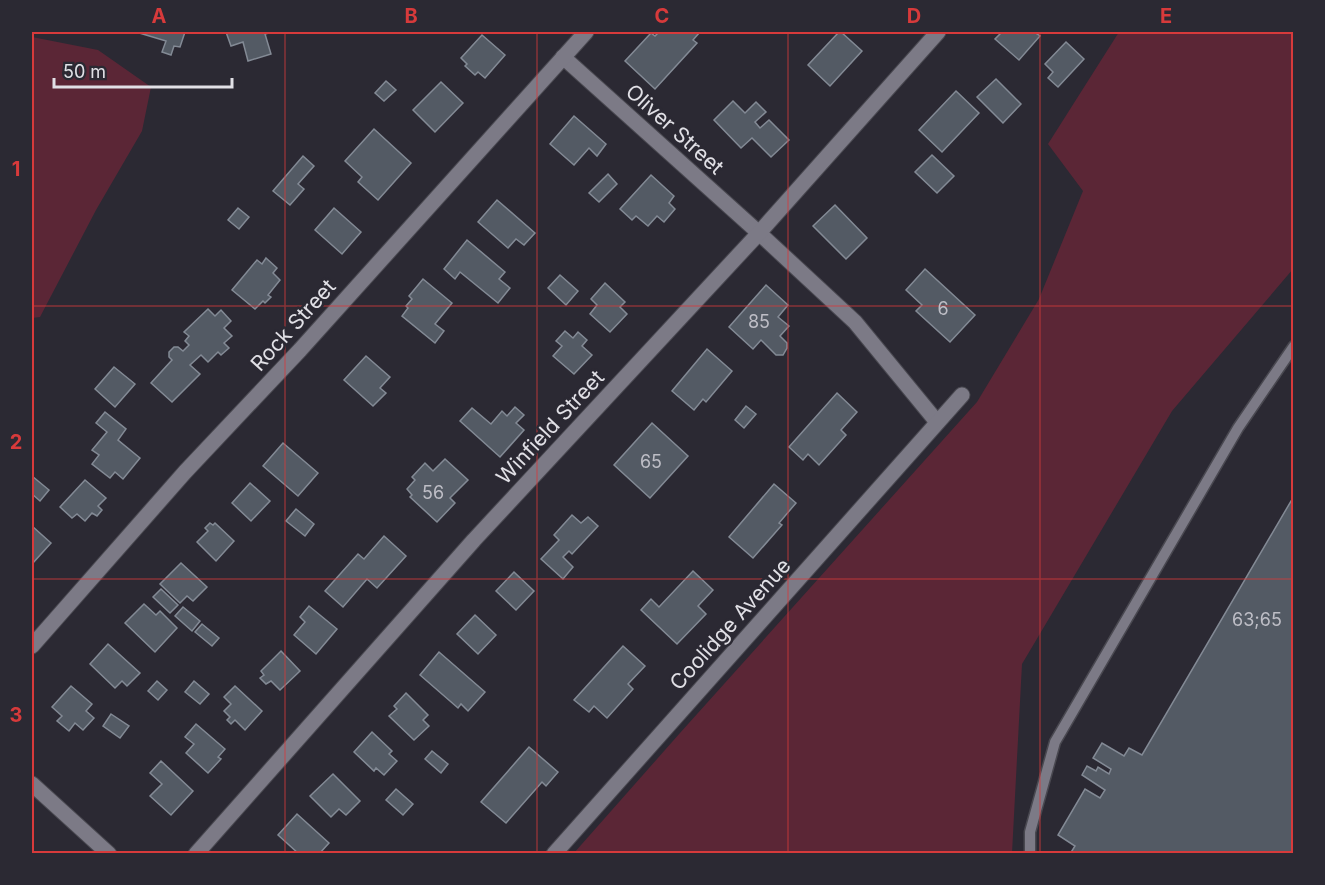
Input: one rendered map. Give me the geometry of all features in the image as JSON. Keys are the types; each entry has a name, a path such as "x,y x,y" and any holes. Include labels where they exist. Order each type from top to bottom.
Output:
{"street":[{"name":"Rock Street","path":"32,646 185,472 300,350 586,32"},
{"name":"Winfield Street","path":"196,854 474,540 759,233 938,32"},
{"name":"Oliver Street","path":"563,57 759,233"},
{"path":"759,233 855,322 938,422"},
{"name":"Coolidge Avenue","path":"555,854 962,395"},
{"path":"32,784 109,854"}],"lane":[{"path":"1030,854 1030,832 1055,742 1238,428 1293,346"}],"shaded area":[{"path":"1119,32 1293,32 1293,269 1172,411 1022,664 1012,853 574,853 977,402 1039,299 1083,191 1048,144"},
{"path":"32,37 98,50 151,87 142,131 96,210 40,317 32,318"}],"building":[{"path":"136,32 185,32 180,47 174,46 171,55 162,52 166,41"},
{"path":"226,32 269,32 265,34 271,54 248,61 243,42 231,46"},
{"path":"659,32 700,32 693,40 697,43 655,89 625,61 651,33 655,36"},
{"path":"839,32 862,51 830,86 808,65"},
{"path":"1002,32 1034,32 1040,36 1019,60 995,39"},
{"path":"482,35 505,55 485,78 478,72 475,75 465,66 467,64 461,58"},
{"path":"1066,42 1084,59 1058,87 1048,78 1053,72 1045,64"},
{"path":"996,79 1021,104 1003,123 977,97"},
{"path":"386,81 396,90 384,101 375,93"},
{"path":"441,82 463,103 435,132 413,110"},
{"path":"956,91 979,113 942,152 919,130"},
{"path":"733,101 745,113 756,102 766,112 755,122 760,128 769,120 789,140 771,157 752,138 741,148 714,120"},
{"path":"574,116 606,144 597,156 589,148 574,165 550,144"},
{"path":"374,129 411,163 378,200 358,182 362,177 345,161"},
{"path":"932,155 954,176 937,193 915,172"},
{"path":"303,156 314,166 298,184 304,189 290,205 273,191"},
{"path":"608,174 617,184 599,202 589,193"},
{"path":"651,175 674,196 669,203 675,209 664,222 657,216 648,226 636,216 632,220 620,209"},
{"path":"497,200 535,233 524,245 516,239 508,248 478,222"},
{"path":"835,205 867,238 846,259 813,226"},
{"path":"238,208 249,217 239,229 228,220"},
{"path":"334,208 361,232 342,254 315,230"},
{"path":"467,240 505,272 499,279 510,288 498,303 460,272 455,279 444,269"},
{"path":"266,258 277,268 273,273 280,280 268,295 271,297 255,309 232,290 257,260 262,264"},
{"path":"925,269 975,315 950,342 916,311 922,305 906,290"},
{"path":"560,275 578,291 566,305 548,288"},
{"path":"423,279 452,303 435,324 444,331 435,343 402,316 412,299 409,296"},
{"path":"605,283 625,302 620,307 627,314 610,332 590,314 597,305 591,299"},
{"path":"766,285 788,305 778,317 789,326 780,336 787,343 783,355 776,355 761,340 753,349 729,327"},
{"path":"208,309 215,316 221,310 231,321 224,328 232,336 224,343 229,348 221,355 218,352 208,362 201,355 190,365 200,374 172,402 151,383 172,360 169,352 174,347 183,351 189,345 185,341 189,336 184,332"},
{"path":"565,331 573,338 578,332 587,340 582,346 592,355 574,374 553,356 562,346 556,341"},
{"path":"707,349 732,371 706,402 703,399 694,410 672,391"},
{"path":"366,356 390,377 380,388 386,393 373,406 344,380"},
{"path":"114,367 135,384 115,407 95,389"},
{"path":"837,393 857,412 841,430 846,435 819,465 808,454 803,460 789,447"},
{"path":"746,406 756,414 744,428 735,420"},
{"path":"515,407 524,415 516,423 524,430 500,457 460,421 472,408 491,424 502,411 507,416"},
{"path":"105,412 126,429 118,440 140,458 123,479 115,472 110,478 92,464 99,455 92,450 107,432 96,423"},
{"path":"652,423 688,456 650,498 614,465"},
{"path":"283,443 318,473 298,496 263,466"},
{"path":"445,459 468,480 450,498 455,503 437,522 410,497 412,495 407,489 415,480 412,477 425,463 433,471"},
{"path":"32,476 49,490 40,501 32,494"},
{"path":"85,480 106,498 98,506 102,510 97,516 92,513 85,521 77,514 72,518 60,507"},
{"path":"250,483 270,501 251,521 232,503"},
{"path":"774,484 796,503 779,523 782,525 753,558 729,537"},
{"path":"1294,496 1294,854 1070,854 1075,846 1058,835 1085,789 1100,798 1105,790 1082,775 1087,766 1096,771 1098,767 1109,774 1111,769 1093,758 1102,743 1124,756 1129,748 1142,755"},
{"path":"296,509 314,524 305,536 286,521"},
{"path":"572,515 581,523 588,517 598,526 572,554 569,551 563,557 573,567 563,579 541,559 559,540 554,535"},
{"path":"210,523 213,525 215,523 234,541 216,561 197,542 208,531 205,528"},
{"path":"32,526 51,543 32,564"},
{"path":"384,536 406,556 377,588 367,579 343,607 325,591 358,554 364,559"},
{"path":"181,563 207,587 193,601 187,596 180,603 160,584"},
{"path":"693,571 713,590 698,606 706,614 677,644 641,610 651,599 659,607"},
{"path":"514,572 534,591 516,610 496,591"},
{"path":"161,589 178,605 170,613 153,597"},
{"path":"144,604 156,615 160,611 177,628 155,652 125,623"},
{"path":"309,606 337,629 316,654 294,635 305,622 300,617"},
{"path":"183,607 200,621 192,631 175,616"},
{"path":"475,615 496,635 478,654 457,634"},
{"path":"202,624 219,638 212,646 195,632"},
{"path":"108,644 140,673 127,686 122,681 115,688 90,664"},
{"path":"623,646 645,666 628,684 633,689 607,718 594,706 589,712 574,700"},
{"path":"281,651 300,671 280,690 271,681 266,684 260,678 264,675 261,671"},
{"path":"439,652 485,692 468,711 461,704 458,708 420,675"},
{"path":"157,681 167,690 158,700 148,691"},
{"path":"194,681 209,694 200,704 185,692"},
{"path":"71,686 92,704 86,711 94,718 83,730 75,723 69,731 57,721 62,716 52,707"},
{"path":"235,686 262,711 245,730 235,720 231,724 227,720 230,717 224,711 231,704 224,697"},
{"path":"406,693 428,715 423,720 429,726 414,740 389,716 397,709 394,706"},
{"path":"111,714 129,726 120,738 103,726"},
{"path":"196,724 225,749 218,757 221,759 208,773 186,753 194,744 185,737"},
{"path":"372,732 392,751 389,754 397,761 384,775 376,768 374,771 354,752"},
{"path":"529,747 558,772 546,786 542,782 506,823 481,802"},
{"path":"432,751 448,764 441,773 425,759"},
{"path":"161,761 193,791 171,815 150,796 162,784 150,773"},
{"path":"333,774 360,801 346,815 339,809 331,817 310,796"},
{"path":"396,789 413,804 403,815 386,800"},
{"path":"297,814 329,843 319,854 299,854 278,835"}]}
